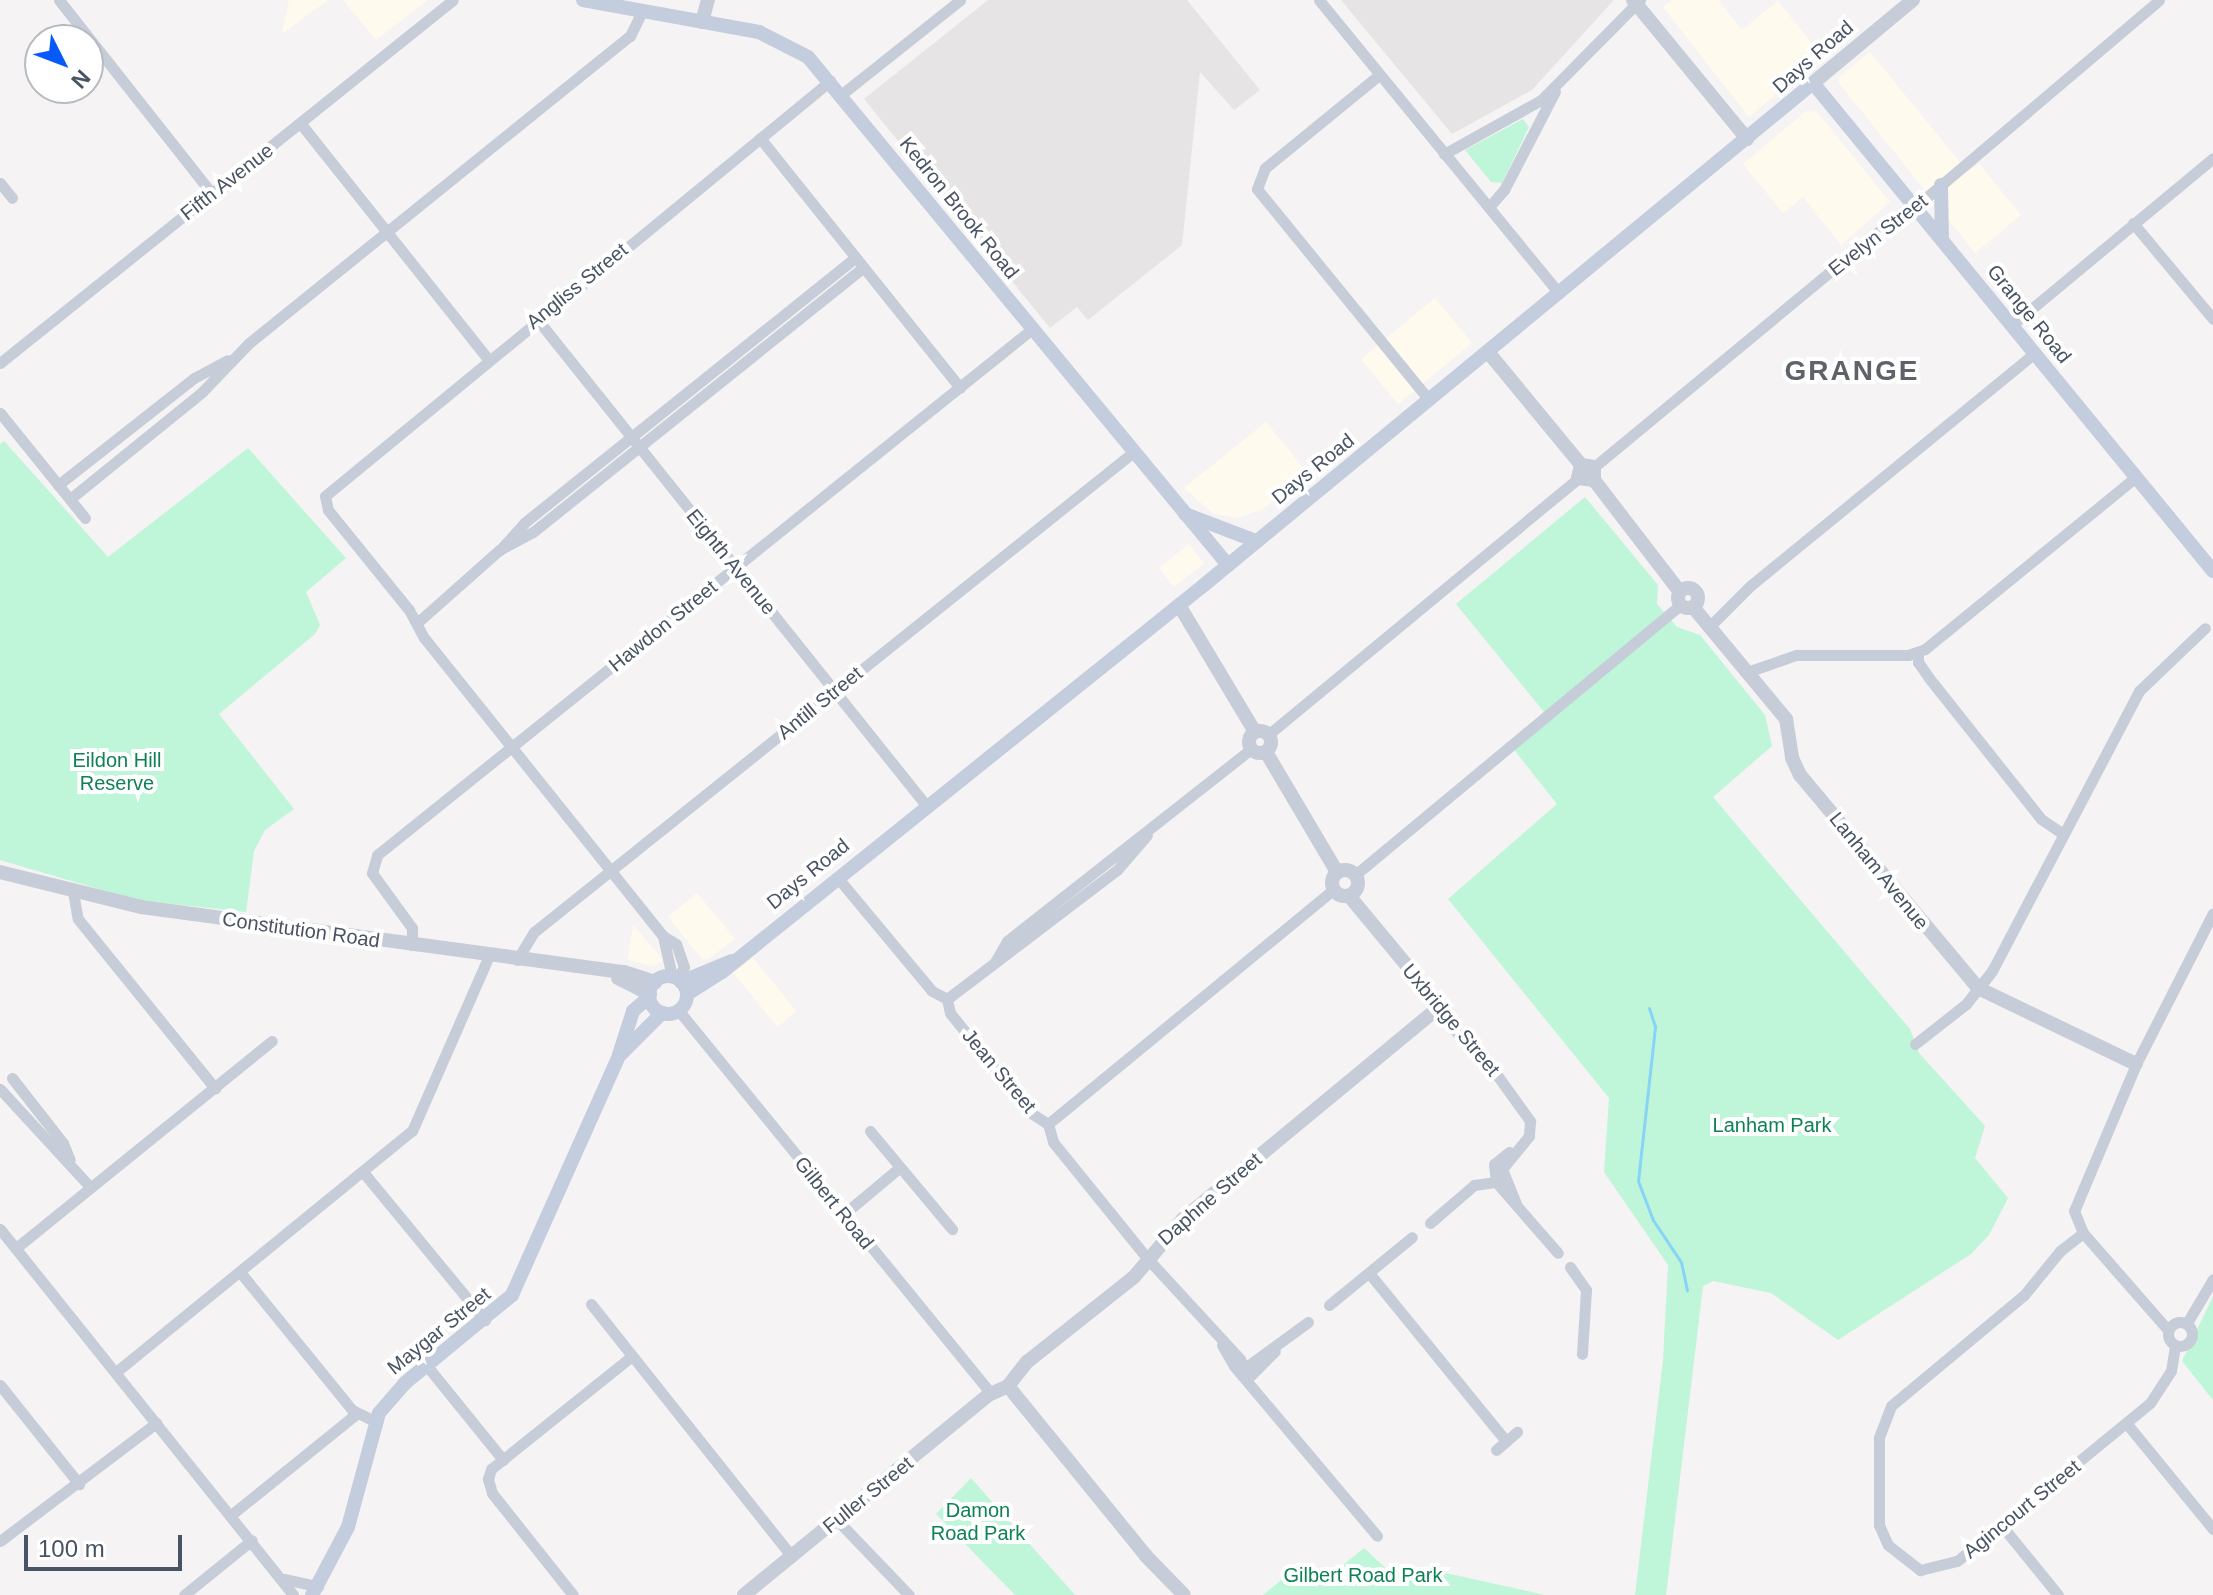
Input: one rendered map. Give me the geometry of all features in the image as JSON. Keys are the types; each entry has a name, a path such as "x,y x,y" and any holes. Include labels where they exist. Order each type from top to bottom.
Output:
{"main road":[{"name":"Kedron Brook Road","path":"583,0 782,40 803,53 842,94 1132,453 1228,565"},
{"name":"Days Road","path":"651,991 732,961 925,804 1179,605 1813,83"},
{"name":"Grange Road","path":"1813,83 2213,571"},
{"path":"1941,185 1942,240"},
{"path":"1181,512 1256,541"},
{"path":"651,991 662,1013 679,1011 679,983"},
{"name":"Maygar Street","path":"315,1591 348,1527 375,1421 390,1398 485,1320 517,1288 619,1056 633,1011 651,991"},
{"name":"Maygar Street","path":"619,1056 662,1013"}],"street":[{"path":"59,0 212,194"},
{"name":"Fifth Avenue","path":"0,363 453,0"},
{"path":"702,22 708,0"},
{"path":"842,94 960,0"},
{"path":"1319,0 1559,293"},
{"name":"Days Road","path":"1813,83 1913,0"},
{"name":"Evelyn Street","path":"1262,733 1941,185 2159,0"},
{"path":"1444,154 1524,111 1557,87 1636,1 1747,139"},
{"path":"70,499 202,392 229,360 630,36 642,11"},
{"path":"1379,75 1254,174 1261,195 1429,400"},
{"name":"Angliss Street","path":"418,622 328,510 326,493 487,358 830,81"},
{"path":"1489,207 1504,190 1557,87"},
{"path":"1524,111 1538,125"},
{"path":"301,124 487,358"},
{"path":"760,138 960,388"},
{"path":"2012,325 2213,158"},
{"path":"0,183 12,198"},
{"path":"2133,223 2213,319"},
{"path":"679,983 663,936 424,638 418,622 499,550 517,529 635,442 859,263"},
{"name":"Eighth Avenue","path":"537,319 925,804"},
{"name":"Hawdon Street","path":"412,945 412,928 374,877 372,861 1032,329"},
{"name":"Lanham Avenue","path":"1488,352 1587,473 1685,601 1711,625 1750,671 1786,719 1800,775 1978,988 2136,1064"},
{"path":"1711,625 1750,586 2035,353"},
{"path":"58,485 194,378 229,360"},
{"path":"0,413 85,518"},
{"name":"Antill Street","path":"517,960 528,938 1132,453"},
{"path":"1750,671 1796,655 1918,652 2136,477"},
{"path":"1337,872 1355,875 1685,601"},
{"path":"947,999 995,962 1007,941 1130,841 1147,835 1258,751 1272,744 1179,605"},
{"path":"1915,1044 1978,988 1996,965 2145,682 2205,628"},
{"path":"1918,652 1918,662 1929,678 2041,819 2063,834"},
{"path":"1048,1124 1333,890 1337,872 1258,751"},
{"name":"Constitution Road","path":"0,872 141,907 606,973 651,991"},
{"path":"1333,890 1349,896 1357,886 1355,875"},
{"name":"Jean Street","path":"837,877 932,991 947,999 950,1013 1031,1113 1048,1124 1053,1142 1377,1536"},
{"path":"73,892 78,919 215,1088"},
{"name":"Uxbridge Street","path":"1349,896 1428,991 1436,1010 1497,1075 1529,1119 1530,1134 1496,1162 1498,1177 1464,1194 1430,1223"},
{"path":"2187,1323 2192,1337 2186,1345 2175,1345 2168,1330 2083,1233 2074,1218 2136,1064 2213,913"},
{"path":"116,1372 363,1172 417,1124 489,956"},
{"name":"Daphne Street","path":"991,1393 1008,1386 1027,1362 1134,1277 1147,1258 1195,1208 1436,1010"},
{"name":"Gilbert Road","path":"679,1011 991,1393"},
{"path":"16,1248 272,1041"},
{"path":"4,1084 63,1143 70,1160 90,1187"},
{"path":"870,1131 952,1229"},
{"path":"844,1214 899,1168"},
{"path":"363,1172 485,1320"},
{"path":"1498,1177 1558,1253"},
{"path":"0,1229 284,1579 293,1595"},
{"name":"Agincourt Street","path":"2083,1233 2060,1251 2024,1295 1891,1406 1881,1427 1879,1525 1888,1545 1909,1565 1920,1570 1945,1568 2002,1526 2127,1424 2164,1387 2175,1345"},
{"path":"1329,1305 1412,1237"},
{"path":"1570,1267 1586,1291 1582,1354"},
{"path":"240,1272 356,1414 375,1421"},
{"path":"1369,1273 1506,1441"},
{"path":"2187,1323 2213,1279"},
{"path":"591,1304 792,1557"},
{"path":"1244,1373 1308,1322"},
{"path":"2168,1330 2176,1322 2187,1323"},
{"path":"573,1595 492,1493 491,1469 632,1356"},
{"path":"427,1366 503,1460"},
{"path":"0,1385 79,1484"},
{"path":"1008,1386 1146,1556 1184,1595"},
{"name":"Fuller Street","path":"744,1595 991,1393"},
{"path":"231,1515 356,1414"},
{"path":"0,1541 156,1423"},
{"path":"2127,1424 2213,1529"},
{"path":"1496,1450 1517,1432"},
{"path":"837,1520 909,1595"},
{"path":"2002,1526 2058,1595"},
{"path":"184,1595 252,1540"},
{"path":"284,1579 315,1591"}],"shaded area":[{"path":"289,0 328,0 282,34"},
{"path":"343,0 428,0 376,40"},
{"path":"988,0 1187,0 1260,90 1234,110 1200,72 1182,245 1088,320 1077,307 1050,328 864,99"},
{"path":"1341,0 1613,1 1532,90 1452,134"},
{"path":"1672,0 1718,0 1742,30 1778,1 1822,56 1749,117 1663,7"},
{"path":"1870,52 1968,172 1979,164 2021,215 1975,253 1839,83 1839,77"},
{"path":"1806,111 1817,112 1890,202 1841,245 1803,197 1783,213 1743,164"},
{"path":"1435,298 1472,343 1398,404 1361,359"},
{"path":"1266,422 1310,476 1261,510 1238,518 1214,514 1184,488"},
{"path":"1189,544 1204,563 1174,587 1159,568"},
{"path":"697,893 735,939 708,959 702,959 668,917"},
{"path":"633,925 663,960 654,966 628,960"},
{"path":"753,958 796,1011 778,1027 733,973"}],"green space":[{"path":"1523,119 1529,127 1502,183 1491,182 1465,150"},
{"name":"Eildon Hill Reserve","path":"4,441 108,557 248,448 346,558 306,592 320,625 315,634 219,714 294,809 265,830 254,851 246,912 136,900 0,860 0,444"},
{"name":"Lanham Park","path":"1585,497 1658,585 1657,604 1677,627 1700,635 1765,715 1772,746 1713,797 1910,1029 1919,1053 1985,1126 1975,1158 2008,1198 1989,1235 1971,1254 1838,1340 1771,1293 1713,1281 1703,1286 1666,1595 1635,1595 1663,1360 1668,1265 1604,1172 1609,1098 1448,899 1557,804 1511,746 1548,717 1456,604"},
{"path":"2213,1296 2213,1400 2182,1361"},
{"name":"Damon Road Park","path":"971,1478 1075,1595 1015,1595 936,1514"},
{"name":"Gilbert Road Park","path":"1364,1548 1391,1573 1423,1568 1545,1595 1263,1595 1297,1567 1316,1587"}],"waterway":[{"path":"1649,1008 1655,1027 1638,1181 1653,1220 1681,1262 1687,1290"}],"district":[{"name":"GRANGE","path":"1852,371"}]}
